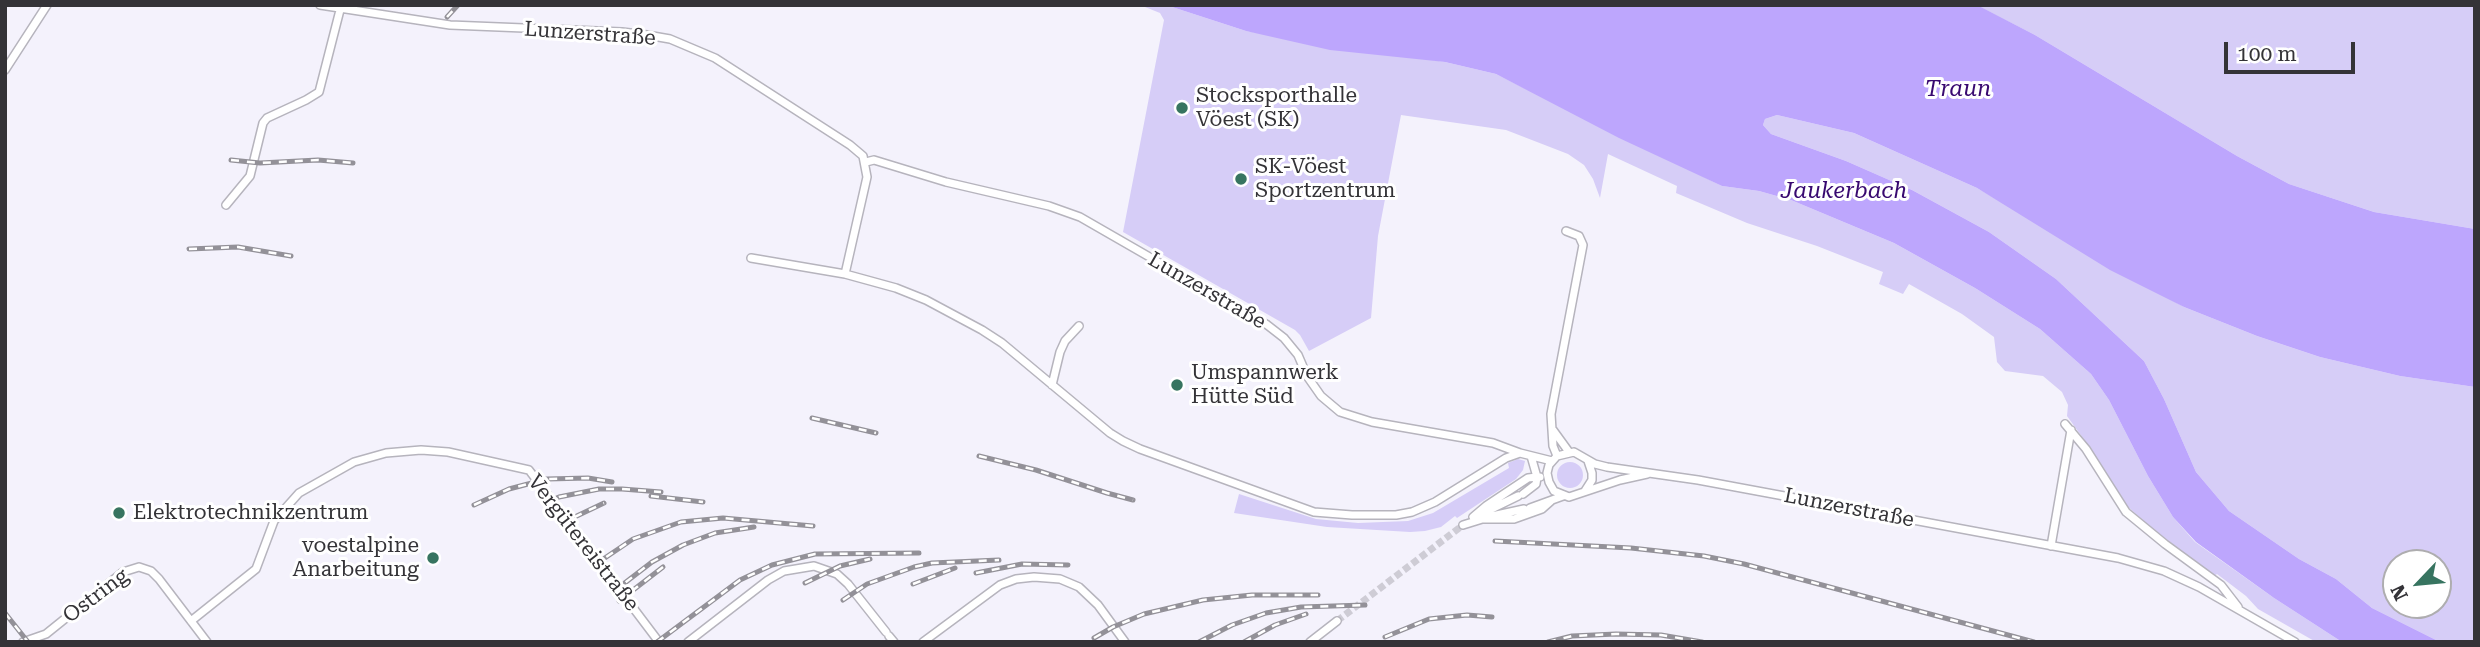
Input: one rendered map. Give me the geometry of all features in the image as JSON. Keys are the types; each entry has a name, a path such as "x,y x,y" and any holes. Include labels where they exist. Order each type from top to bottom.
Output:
{"street":[{"path":"5,69 47,5"},
{"name":"Lunzerstraße","path":"320,5 450,25 622,32 670,40 715,58 850,145 866,162 874,160 926,177 1069,212 1255,318 1284,338 1298,355 1307,376 1321,397 1340,412 1374,422 1493,443 1531,456 1554,459"},
{"path":"226,205 250,176 263,123 267,118 319,92 340,10"},
{"path":"845,274 867,177 866,162"},
{"path":"1477,518 1486,506 1528,478 1547,473 1554,459 1551,414 1583,244 1579,236 1566,231"},
{"path":"751,257 845,274 897,288 953,314 1002,343 1110,433 1140,449 1299,507 1320,512 1376,515 1412,513 1435,502 1506,458 1520,453"},
{"path":"1052,385 1065,341 1079,326"},
{"path":"2064,424 2094,460 2126,512 2221,585 2240,611"},
{"path":"1551,427 1569,452 1554,459"},
{"path":"2051,546 2071,430"},
{"path":"1541,457 1549,453 1553,446"},
{"name":"Vergütereistraße","path":"191,621 256,569 274,522 299,494 354,462 386,453 421,450 448,452 529,470 659,642"},
{"name":"Lunzerstraße","path":"1569,452 1607,467 1699,480 2118,558 2164,571 2295,642"},
{"path":"1477,518 1536,484 1537,477 1531,456"},
{"name":"Lunzerstraße","path":"1531,456 1547,473 1551,486 1563,496 1574,496 1647,474"},
{"path":"1584,492 1589,486 1592,473 1587,460"},
{"path":"1477,518 1527,509 1563,496"},
{"path":"1477,518 1514,519 1542,509 1551,501"},
{"path":"688,642 768,580 784,572 814,566 837,574 848,583 890,637"},
{"name":"Ostring","path":"23,642 46,634 123,572 135,567 145,568 159,579 191,621"},
{"path":"923,642 1000,585 1016,579 1034,577 1060,579 1079,587 1098,605 1125,642"},
{"path":"191,621 207,642"},
{"path":"1310,642 1337,621"}],"shaded area":[{"path":"1140,5 1166,5 1246,31 1445,62 1496,74 1722,186 1759,191 1791,200 1894,243 1975,288 2040,329 2091,374 2109,400 2148,476 2173,517 2195,542 2342,642 2316,642 2258,609 2246,596 2217,574 2214,576 2148,525 2126,505 2067,416 2068,405 2062,392 2043,376 2005,371 1997,362 1994,337 1962,314 1909,284 1903,294 1879,284 1883,272 1747,223 1676,193 1677,186 1608,154 1600,198 1584,165 1568,154 1506,130 1401,115 1378,236 1371,318 1309,351 1295,330 1123,232 1164,20 1160,13"},
{"path":"1976,5 2475,5 2475,229 2374,212 2289,184 2237,156 2035,35"},
{"path":"1777,115 1854,133 1977,188 2184,307 2257,336 2320,357 2400,376 2475,387 2475,642 2440,642 2394,619 2452,619 2452,549 2382,549 2382,613 2372,608 2336,579 2299,559 2229,511 2196,472 2144,361 2056,279 1989,232 1912,190 1846,161 1771,134 1763,125 1765,119"},
{"path":"1518,459 1525,461 1523,470 1516,479 1457,518 1455,516 1441,527 1425,531 1327,527 1234,513 1239,494 1316,519 1358,523 1408,521 1433,513 1509,468 1508,463"},
{"path":"1570,462 1579,466 1583,475 1579,484 1570,488 1561,484 1557,475 1561,466"}],"water":[{"name":"Traun","path":"1166,5 1977,5 2035,35 2237,156 2289,184 2374,212 2475,229 2475,387 2400,376 2320,357 2257,336 2184,307 2110,270 1977,188 1854,133 1777,115 1765,119 1763,125 1771,134 1846,161 1912,190 1989,232 2056,279 2144,361 2196,472 2229,511 2299,559 2336,579 2382,613 2382,619 2394,619 2440,642 2342,642 2274,598 2196,542 2173,517 2148,476 2109,400 2091,374 2040,329 1975,288 1894,243 1791,200 1759,191 1722,186 1619,138 1496,74 1445,62 1330,50 1246,31"}],"tunnel":[{"path":"1337,621 1463,525"}],"railway":[{"path":"447,17 458,5"},
{"path":"231,160 260,163 318,160 353,163"},
{"path":"189,249 238,247 291,256"},
{"path":"812,418 876,433"},
{"path":"979,456 1036,470 1133,500"},
{"path":"474,505 509,489 547,479 588,478 612,482"},
{"path":"544,503 559,497 599,489 661,492"},
{"path":"651,496 703,502"},
{"path":"560,524 604,503"},
{"path":"593,566 633,539 681,522 723,518 813,526"},
{"path":"613,592 652,562 683,545 715,533 754,527"},
{"path":"1495,541 1631,548 1704,556 1744,564 2034,642"},
{"path":"657,642 740,580 772,565 815,554 919,553"},
{"path":"805,583 840,566 870,559"},
{"path":"843,600 867,584 914,567 932,563 999,560"},
{"path":"976,573 1022,564 1068,565"},
{"path":"619,601 663,567"},
{"path":"913,584 955,568"},
{"path":"1094,638 1144,614 1203,600 1252,595 1318,595"},
{"path":"1199,642 1232,625 1266,613 1301,607 1365,605"},
{"path":"5,613 28,642"},
{"path":"1244,642 1275,625 1306,614"},
{"path":"1385,637 1429,619 1467,615 1492,617"},
{"path":"1548,642 1572,636 1616,634 1661,635 1702,642"}],"place":[{"name":"Stocksporthalle Vöest (SK)","path":"1182,108"},
{"name":"SK-Vöest Sportzentrum","path":"1241,179"},
{"name":"Umspannwerk Hütte Süd","path":"1177,385"},
{"name":"Elektrotechnikzentrum","path":"119,513"},
{"name":"voestalpine Anarbeitung","path":"433,558"}],"water label":[{"name":"Jaukerbach","path":"1844,191"}]}
